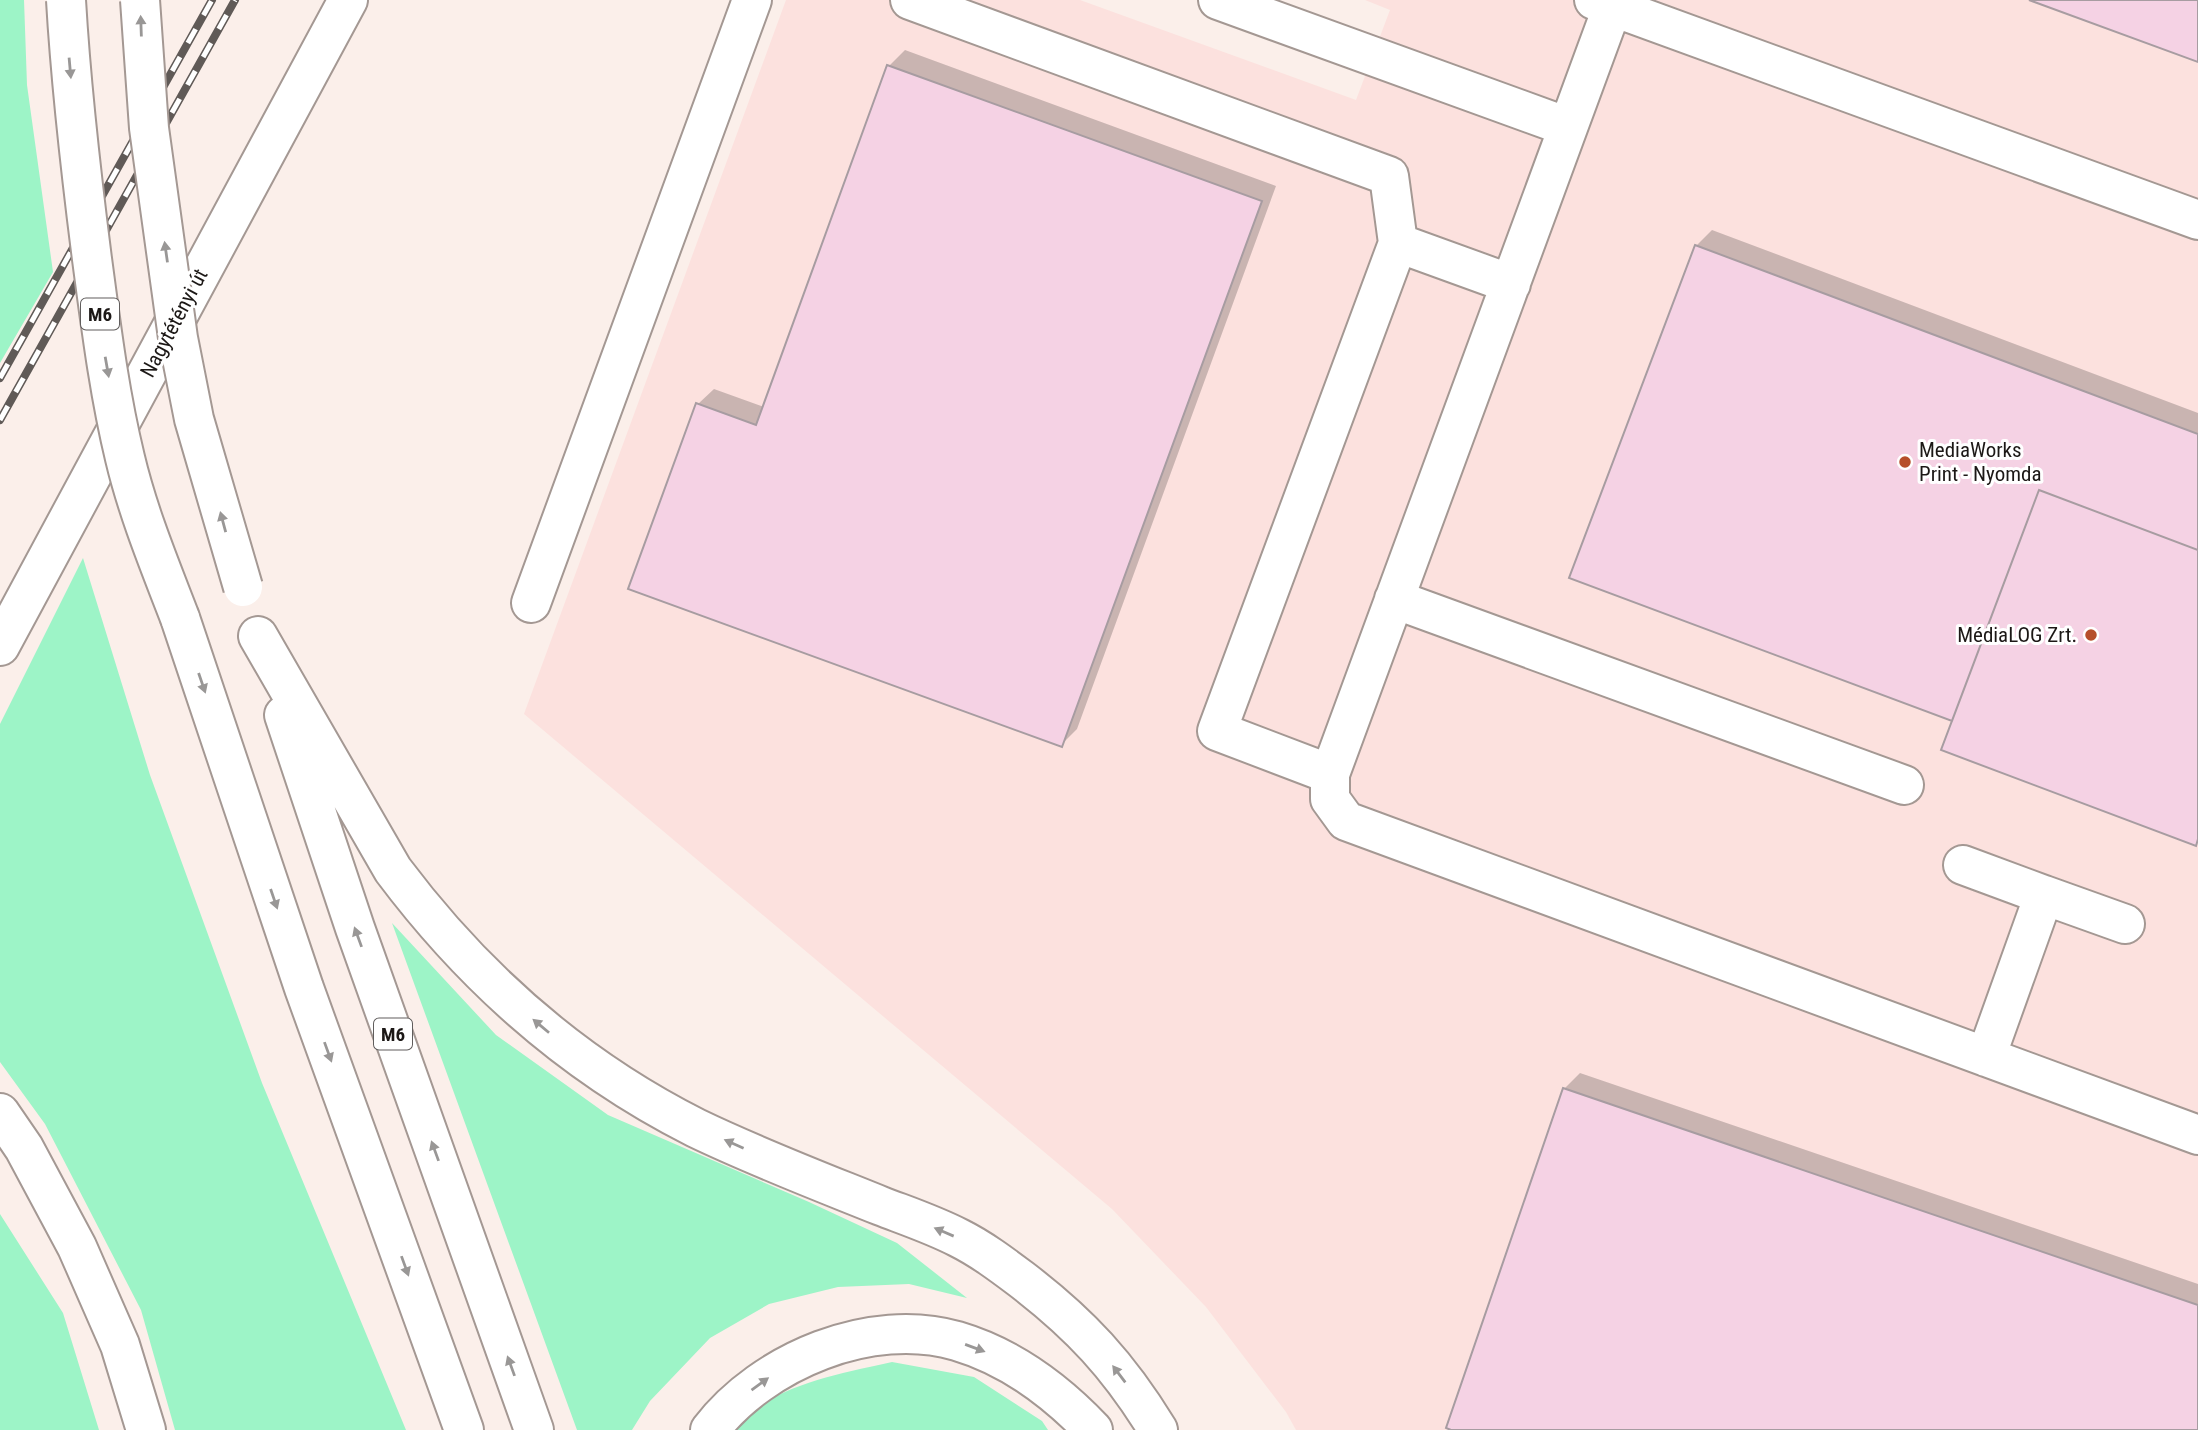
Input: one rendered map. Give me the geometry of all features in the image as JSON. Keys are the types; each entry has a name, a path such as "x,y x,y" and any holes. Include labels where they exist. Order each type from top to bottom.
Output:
{"main road":[{"name":"M6","path":"66,0 69,65 80,168 107,367 126,459 153,549 180,618 304,988 464,1430"},
{"name":"M6","path":"140,0 149,128 178,338 194,419 258,636 355,928 534,1430"},
{"name":"Nagytétényi út","path":"0,646 348,0"},
{"path":"531,603 752,0"},
{"path":"910,0 1389,176 1398,243 1217,731 1330,774"},
{"path":"1217,0 1568,127"},
{"path":"2198,220 1607,2 1568,127 1330,774 1330,799 1346,821 2198,1135"},
{"path":"1398,243 1511,284"},
{"path":"1394,599 1904,785"},
{"path":"258,636 393,870 419,904 487,980 545,1031 588,1063 696,1128 960,1238 989,1256 1077,1324 1102,1351 1158,1430"},
{"path":"1963,865 2125,924"},
{"path":"1986,1057 2044,895"},
{"path":"0,1113 24,1148 77,1247 120,1345 146,1430"},
{"path":"710,1430 757,1384 797,1360 828,1347 866,1338 899,1335 929,1336 956,1341 993,1355 1047,1386 1093,1430"}],"shaded area":[{"path":"786,0 1080,0 1356,100 1390,10 1365,0 2198,0 2198,1430 1296,1430 1286,1412 1206,1307 1112,1209 524,714"}],"green space":[{"path":"0,0 24,0 27,85 53,272 0,363"},
{"path":"83,558 150,775 262,1083 406,1430 175,1430 141,1310 45,1124 0,1062 0,724"},
{"path":"392,923 496,1035 608,1115 897,1243 967,1298 909,1284 838,1287 769,1304 710,1338 650,1401 632,1430 577,1430"},
{"path":"0,1214 63,1313 99,1430 0,1430"},
{"path":"892,1362 974,1377 1042,1421 1048,1430 734,1430 748,1415 785,1392 828,1377"}],"building":[{"path":"2029,0 2198,0 2198,62"},
{"path":"887,65 1262,201 1062,747 628,589 696,403 756,425"},
{"name":"MediaWorks Print - Nyomda","path":"1695,245 2198,434 2198,550 2039,490 1952,721 1569,578"},
{"name":"MédiaLOG Zrt.","path":"2039,490 2198,550 2196,846 1941,750"},
{"path":"1563,1088 2198,1305 2198,1430 1446,1428"}],"railway":[{"path":"0,378 212,0"},
{"path":"0,420 235,0"}],"place":[{"name":"MediaWorks Print - Nyomda","path":"1905,462"},
{"name":"MédiaLOG Zrt.","path":"2091,635"}]}
